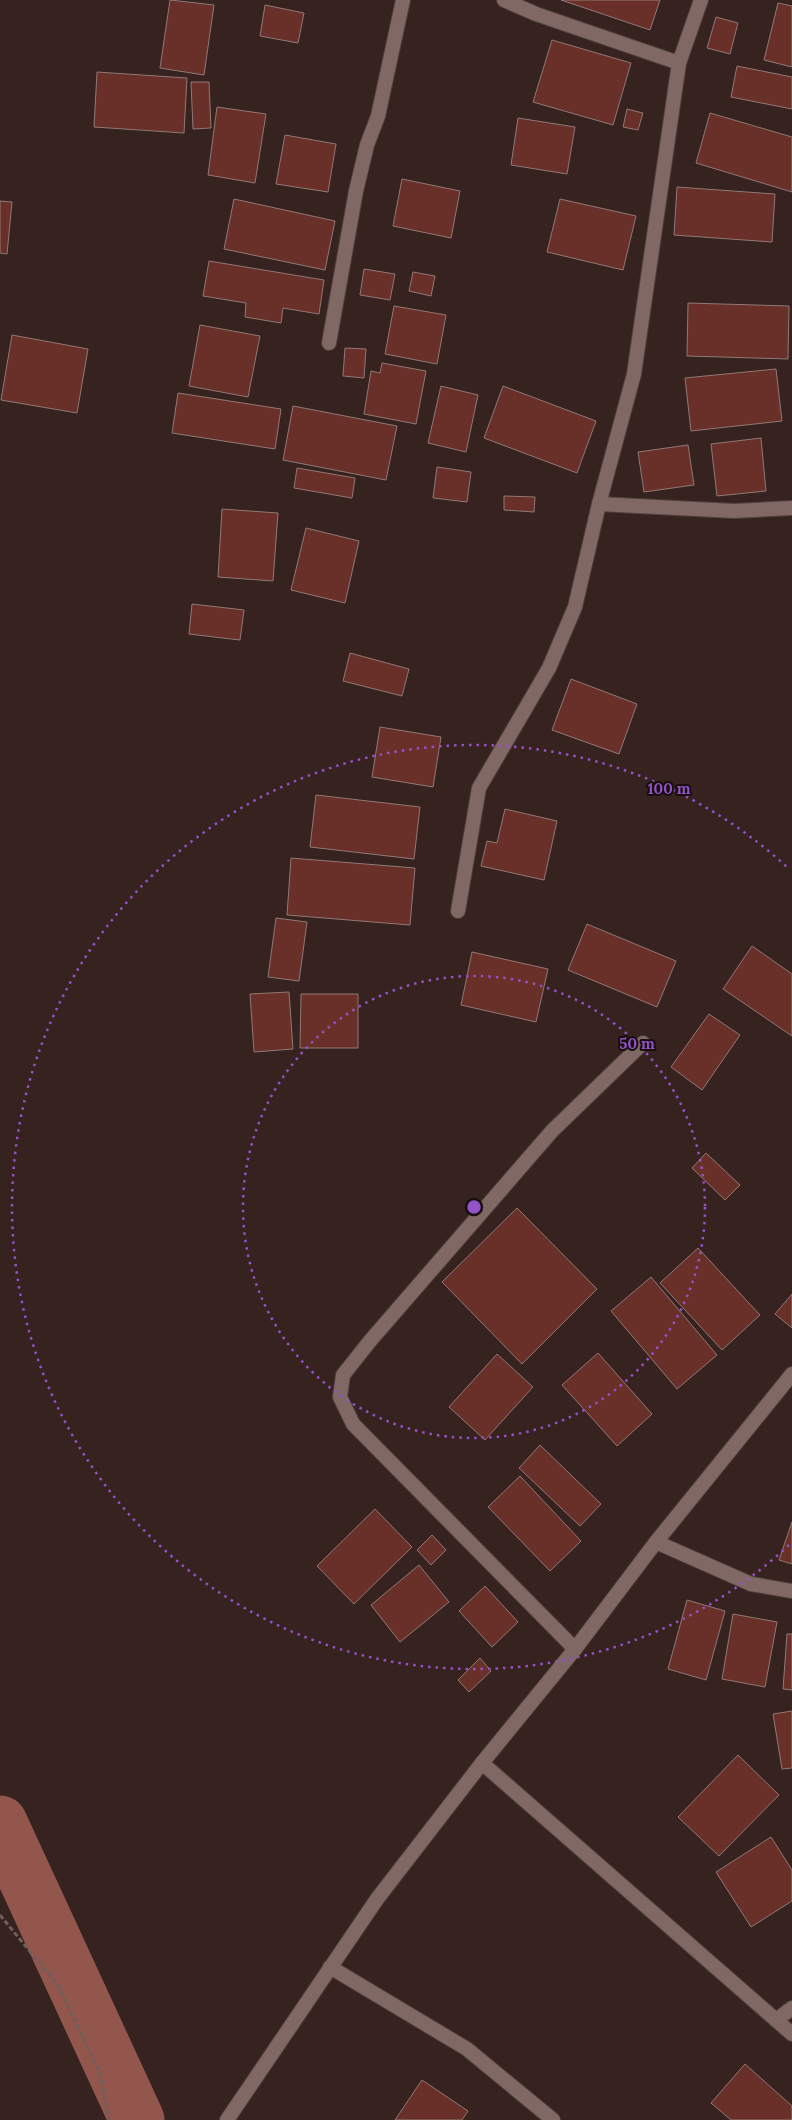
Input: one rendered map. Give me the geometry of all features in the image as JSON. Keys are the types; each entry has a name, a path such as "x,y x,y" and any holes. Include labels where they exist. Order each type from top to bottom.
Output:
{"street":[{"path":"329,343 356,191 367,145 378,116 403,0"},
{"path":"504,0 536,14 679,63"},
{"path":"458,911 478,788 549,668 575,607 599,504 634,374 679,63 701,0"},
{"path":"599,504 734,511 792,508"},
{"path":"576,1650 353,1424 340,1397 343,1375 370,1341 552,1131 643,1043"},
{"path":"226,2120 377,1899 482,1763 576,1650 656,1542 792,1374"},
{"path":"656,1542 751,1584 792,1591"},
{"path":"482,1763 792,2034"},
{"path":"330,1967 467,2050 553,2120"},
{"path":"776,2020 792,2008"}],"path":[{"path":"0,1915 59,1987 100,2074 109,2120"}],"building":[{"path":"170,0 214,5 204,75 160,68"},
{"path":"561,0 660,0 650,30"},
{"path":"778,3 792,6 792,67 764,60"},
{"path":"265,5 304,13 298,43 260,36"},
{"path":"716,17 738,23 730,54 707,48"},
{"path":"552,40 631,63 613,125 533,102"},
{"path":"737,66 792,77 792,109 731,97"},
{"path":"97,72 187,78 184,133 94,127"},
{"path":"191,82 209,82 211,128 193,129"},
{"path":"217,107 266,114 255,183 208,175"},
{"path":"627,109 643,113 638,130 623,127"},
{"path":"710,113 792,137 792,192 696,163"},
{"path":"518,118 575,127 567,174 511,165"},
{"path":"285,135 336,144 328,192 276,184"},
{"path":"402,179 460,191 451,238 393,226"},
{"path":"677,187 775,194 772,242 674,235"},
{"path":"234,199 335,221 325,270 224,249"},
{"path":"560,199 636,216 623,270 547,252"},
{"path":"0,201 12,202 7,254 0,253"},
{"path":"209,261 324,280 319,314 283,308 281,323 245,317 246,303 203,296"},
{"path":"364,269 395,274 390,300 360,295"},
{"path":"413,272 435,276 431,296 409,291"},
{"path":"688,303 789,306 788,359 687,356"},
{"path":"394,306 446,315 437,364 385,354"},
{"path":"200,325 260,336 248,397 189,386"},
{"path":"12,335 88,349 77,413 1,400"},
{"path":"345,348 366,349 364,378 343,376"},
{"path":"382,363 426,371 416,424 364,414 371,371 380,373"},
{"path":"776,369 782,421 691,431 685,378"},
{"path":"441,386 478,395 466,452 428,443"},
{"path":"503,386 596,421 577,473 484,438"},
{"path":"178,393 281,409 275,449 172,433"},
{"path":"293,406 397,426 386,480 283,460"},
{"path":"761,438 766,491 717,496 711,444"},
{"path":"688,445 694,485 644,492 638,452"},
{"path":"437,467 471,472 467,502 433,498"},
{"path":"297,468 355,478 352,498 294,488"},
{"path":"504,496 535,497 534,512 504,510"},
{"path":"222,509 278,513 273,581 218,577"},
{"path":"306,528 359,541 345,603 291,590"},
{"path":"192,604 244,610 240,640 189,634"},
{"path":"350,653 409,669 402,696 343,681"},
{"path":"571,679 637,704 619,754 552,730"},
{"path":"380,727 441,737 433,787 372,777"},
{"path":"316,795 420,807 414,859 310,847"},
{"path":"505,809 557,821 544,880 481,866 487,841 497,843"},
{"path":"291,858 415,868 410,925 287,915"},
{"path":"276,918 307,922 299,981 268,977"},
{"path":"587,924 676,961 657,1007 568,970"},
{"path":"752,946 792,974 792,1036 723,989"},
{"path":"472,952 548,969 536,1022 461,1005"},
{"path":"289,992 293,1049 254,1052 250,994"},
{"path":"301,994 358,994 358,1048 300,1048"},
{"path":"709,1014 740,1035 702,1090 671,1067"},
{"path":"706,1153 740,1185 725,1200 692,1168"},
{"path":"517,1208 597,1289 522,1364 442,1282"},
{"path":"698,1248 760,1315 722,1350 660,1283"},
{"path":"651,1277 717,1355 677,1389 611,1311"},
{"path":"792,1294 792,1328 775,1314"},
{"path":"598,1353 652,1414 617,1446 562,1385"},
{"path":"497,1354 533,1387 485,1440 449,1407"},
{"path":"540,1445 601,1504 580,1526 519,1468"},
{"path":"520,1476 581,1541 550,1571 488,1507"},
{"path":"375,1509 412,1547 354,1604 317,1566"},
{"path":"792,1522 792,1564 779,1560"},
{"path":"432,1535 446,1550 431,1565 417,1550"},
{"path":"419,1565 449,1602 400,1642 371,1605"},
{"path":"485,1586 518,1622 492,1647 459,1611"},
{"path":"687,1600 725,1611 706,1680 668,1669"},
{"path":"733,1614 777,1622 765,1687 722,1679"},
{"path":"787,1634 792,1634 792,1690 783,1689"},
{"path":"480,1658 491,1671 469,1692 458,1680"},
{"path":"792,1711 792,1768 782,1769 773,1714"},
{"path":"738,1755 779,1795 719,1856 678,1817"},
{"path":"771,1837 792,1870 792,1901 751,1927 716,1872"},
{"path":"745,2064 792,2106 792,2120 731,2120 711,2103"},
{"path":"422,2080 468,2111 462,2120 395,2120"}],"waterway":[{"path":"0,1823 137,2120"}]}
